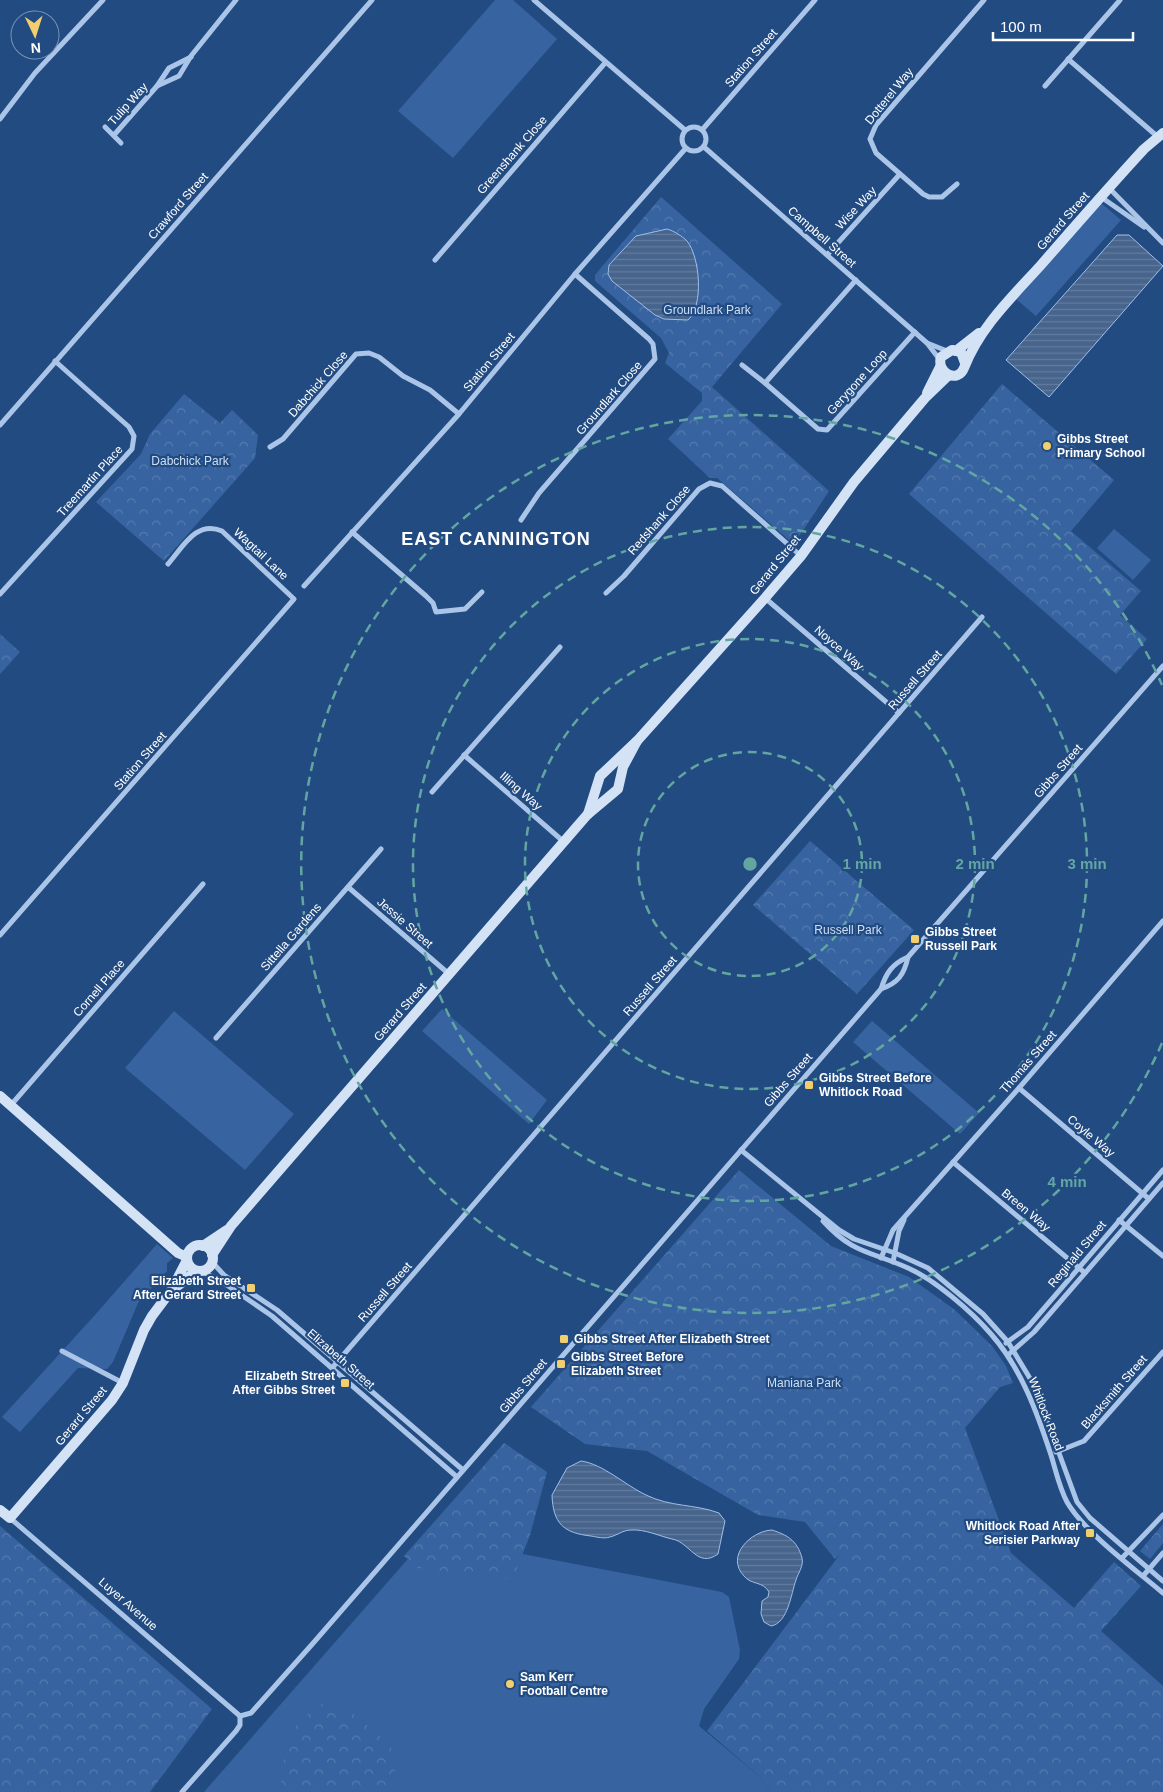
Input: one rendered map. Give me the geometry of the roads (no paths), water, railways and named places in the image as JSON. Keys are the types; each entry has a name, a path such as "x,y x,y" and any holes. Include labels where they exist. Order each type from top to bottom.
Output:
{"street":[{"path":"0,119 35,73 103,0"},
{"name":"Tulip Way","path":"157,86 179,76 192,56 236,0"},
{"name":"Crawford Street","path":"0,425 372,0"},
{"path":"534,0 605,63 686,130"},
{"name":"Station Street","path":"702,130 815,0"},
{"name":"Dotterel Way","path":"957,184 942,197 929,197 900,174 872,146 872,131 984,0"},
{"path":"1045,86 1120,0"},
{"name":"Tulip Way","path":"114,135 157,86 170,68 192,56"},
{"path":"1068,60 1161,135"},
{"name":"Greenshank Close","path":"435,260 605,63"},
{"name":"Tulip Way","path":"105,126 121,143"},
{"path":"691,127 702,130 706,135 704,147 692,151 686,148 682,142 686,130 691,127"},
{"name":"Gerard Street","path":"965,363 984,330 1109,187 1144,149 1161,135"},
{"name":"Campbell Street","path":"704,147 927,342 940,363"},
{"name":"Station Street","path":"304,586 458,414 575,274 686,148"},
{"name":"Wise Way","path":"826,255 900,174"},
{"path":"1109,187 1150,231"},
{"path":"1101,197 1163,242"},
{"name":"Groundlark Close","path":"521,520 539,493 655,359 655,350 649,339 575,274"},
{"path":"765,383 856,280"},
{"name":"Gerard Street","path":"951,351 984,330"},
{"name":"Gerygone Loop","path":"742,364 818,429 827,430 915,332"},
{"name":"Campbell Street","path":"927,342 951,351"},
{"path":"951,351 964,356 965,363 960,374 949,376 940,363 951,351"},
{"name":"Dabchick Close","path":"270,447 283,439 356,354 369,353 379,357 403,376 430,390 458,414"},
{"name":"Treemartin Place","path":"0,594 132,450 134,443 130,427 55,361"},
{"name":"Gerard Street","path":"925,398 940,363"},
{"name":"Gerard Street","path":"587,815 600,776 637,741 765,598 801,556 854,482 925,398 949,376"},
{"name":"Redshank Close","path":"606,593 699,489 710,483 722,486 801,556"},
{"name":"Wagtail Lane","path":"168,564 193,535 201,529 213,528 222,531 294,599"},
{"path":"352,532 426,596 433,603 436,612 465,608 482,592"},
{"name":"Noyce Way","path":"765,598 899,713"},
{"name":"Station Street","path":"0,935 294,599"},
{"name":"Russell Street","path":"332,1368 982,617"},
{"path":"432,792 560,647"},
{"name":"Gibbs Street","path":"240,1716 251,1713 880,989 887,973 894,965 908,957 1163,666"},
{"name":"Gerard Street","path":"212,1259 232,1226 449,974 587,815 618,789 623,767 637,741"},
{"name":"Illing Way","path":"464,755 564,842"},
{"name":"Sittella Gardens","path":"216,1038 381,849"},
{"name":"Cornell Place","path":"11,1106 203,884"},
{"name":"Jessie Street","path":"348,887 449,974"},
{"name":"Thomas Street","path":"881,1258 883,1249 893,1230 1161,928 1163,921"},
{"name":"Gibbs Street","path":"880,989 891,986 900,978 908,957"},
{"name":"Coyle Way","path":"1019,1088 1149,1199"},
{"path":"0,1096 178,1253 188,1256"},
{"name":"Whitlock Road","path":"741,1150 816,1213 854,1239 895,1252 928,1268 983,1314 1015,1351 1034,1386 1069,1482 1084,1511 1163,1581"},
{"name":"Breen Way","path":"954,1162 1086,1273"},
{"name":"Reginald Street","path":"1001,1346 1028,1327 1163,1170"},
{"name":"Reginald Street","path":"1008,1356 1015,1351 1086,1273 1163,1183"},
{"name":"Whitlock Road","path":"816,1213 845,1243 909,1269 930,1281 976,1319 1001,1346 1027,1389 1051,1454 1060,1486 1071,1508 1084,1524 1163,1593"},
{"name":"Thomas Street","path":"893,1262 899,1230 907,1215"},
{"path":"1119,1220 1163,1256"},
{"name":"Gerard Street","path":"203,1246 232,1226"},
{"path":"196,1246 203,1246 209,1249 212,1259 208,1268 199,1271 190,1267 188,1256 196,1246"},
{"name":"Gerard Street","path":"10,1518 112,1400 123,1383 144,1330 159,1305 170,1292 188,1256"},
{"name":"Elizabeth Street","path":"212,1259 224,1275 277,1310 463,1470"},
{"name":"Gerard Street","path":"170,1292 199,1271"},
{"name":"Elizabeth Street","path":"199,1271 221,1281 272,1316 457,1477"},
{"path":"62,1351 123,1383"},
{"name":"Blacksmith Street","path":"1051,1454 1084,1441 1163,1352"},
{"name":"Luyer Avenue","path":"0,1510 240,1716"},
{"path":"1122,1558 1163,1515"},
{"path":"1143,1576 1163,1553"},
{"path":"182,1792 240,1725 240,1716"}],"place":[{"name":"Gibbs Street Primary School","path":"1047,446"},
{"name":"Gibbs Street Russell Park","path":"915,939"},
{"name":"Gibbs Street Before Whitlock Road","path":"809,1085"},
{"name":"Elizabeth Street After Gerard Street","path":"251,1288"},
{"name":"Gibbs Street After Elizabeth Street","path":"564,1339"},
{"name":"Gibbs Street Before Elizabeth Street","path":"561,1364"},
{"name":"Elizabeth Street After Gibbs Street","path":"345,1383"},
{"name":"Whitlock Road After Serisier Parkway","path":"1090,1533"},
{"name":"Sam Kerr Football Centre","path":"510,1684"}],"district":[{"name":"EAST CANNINGTON","path":"496,539"}],"park label":[{"name":"Groundlark Park","path":"707,310"},
{"name":"Dabchick Park","path":"190,461"},
{"name":"Russell Park","path":"848,930"},
{"name":"Maniana Park","path":"804,1383"}]}
